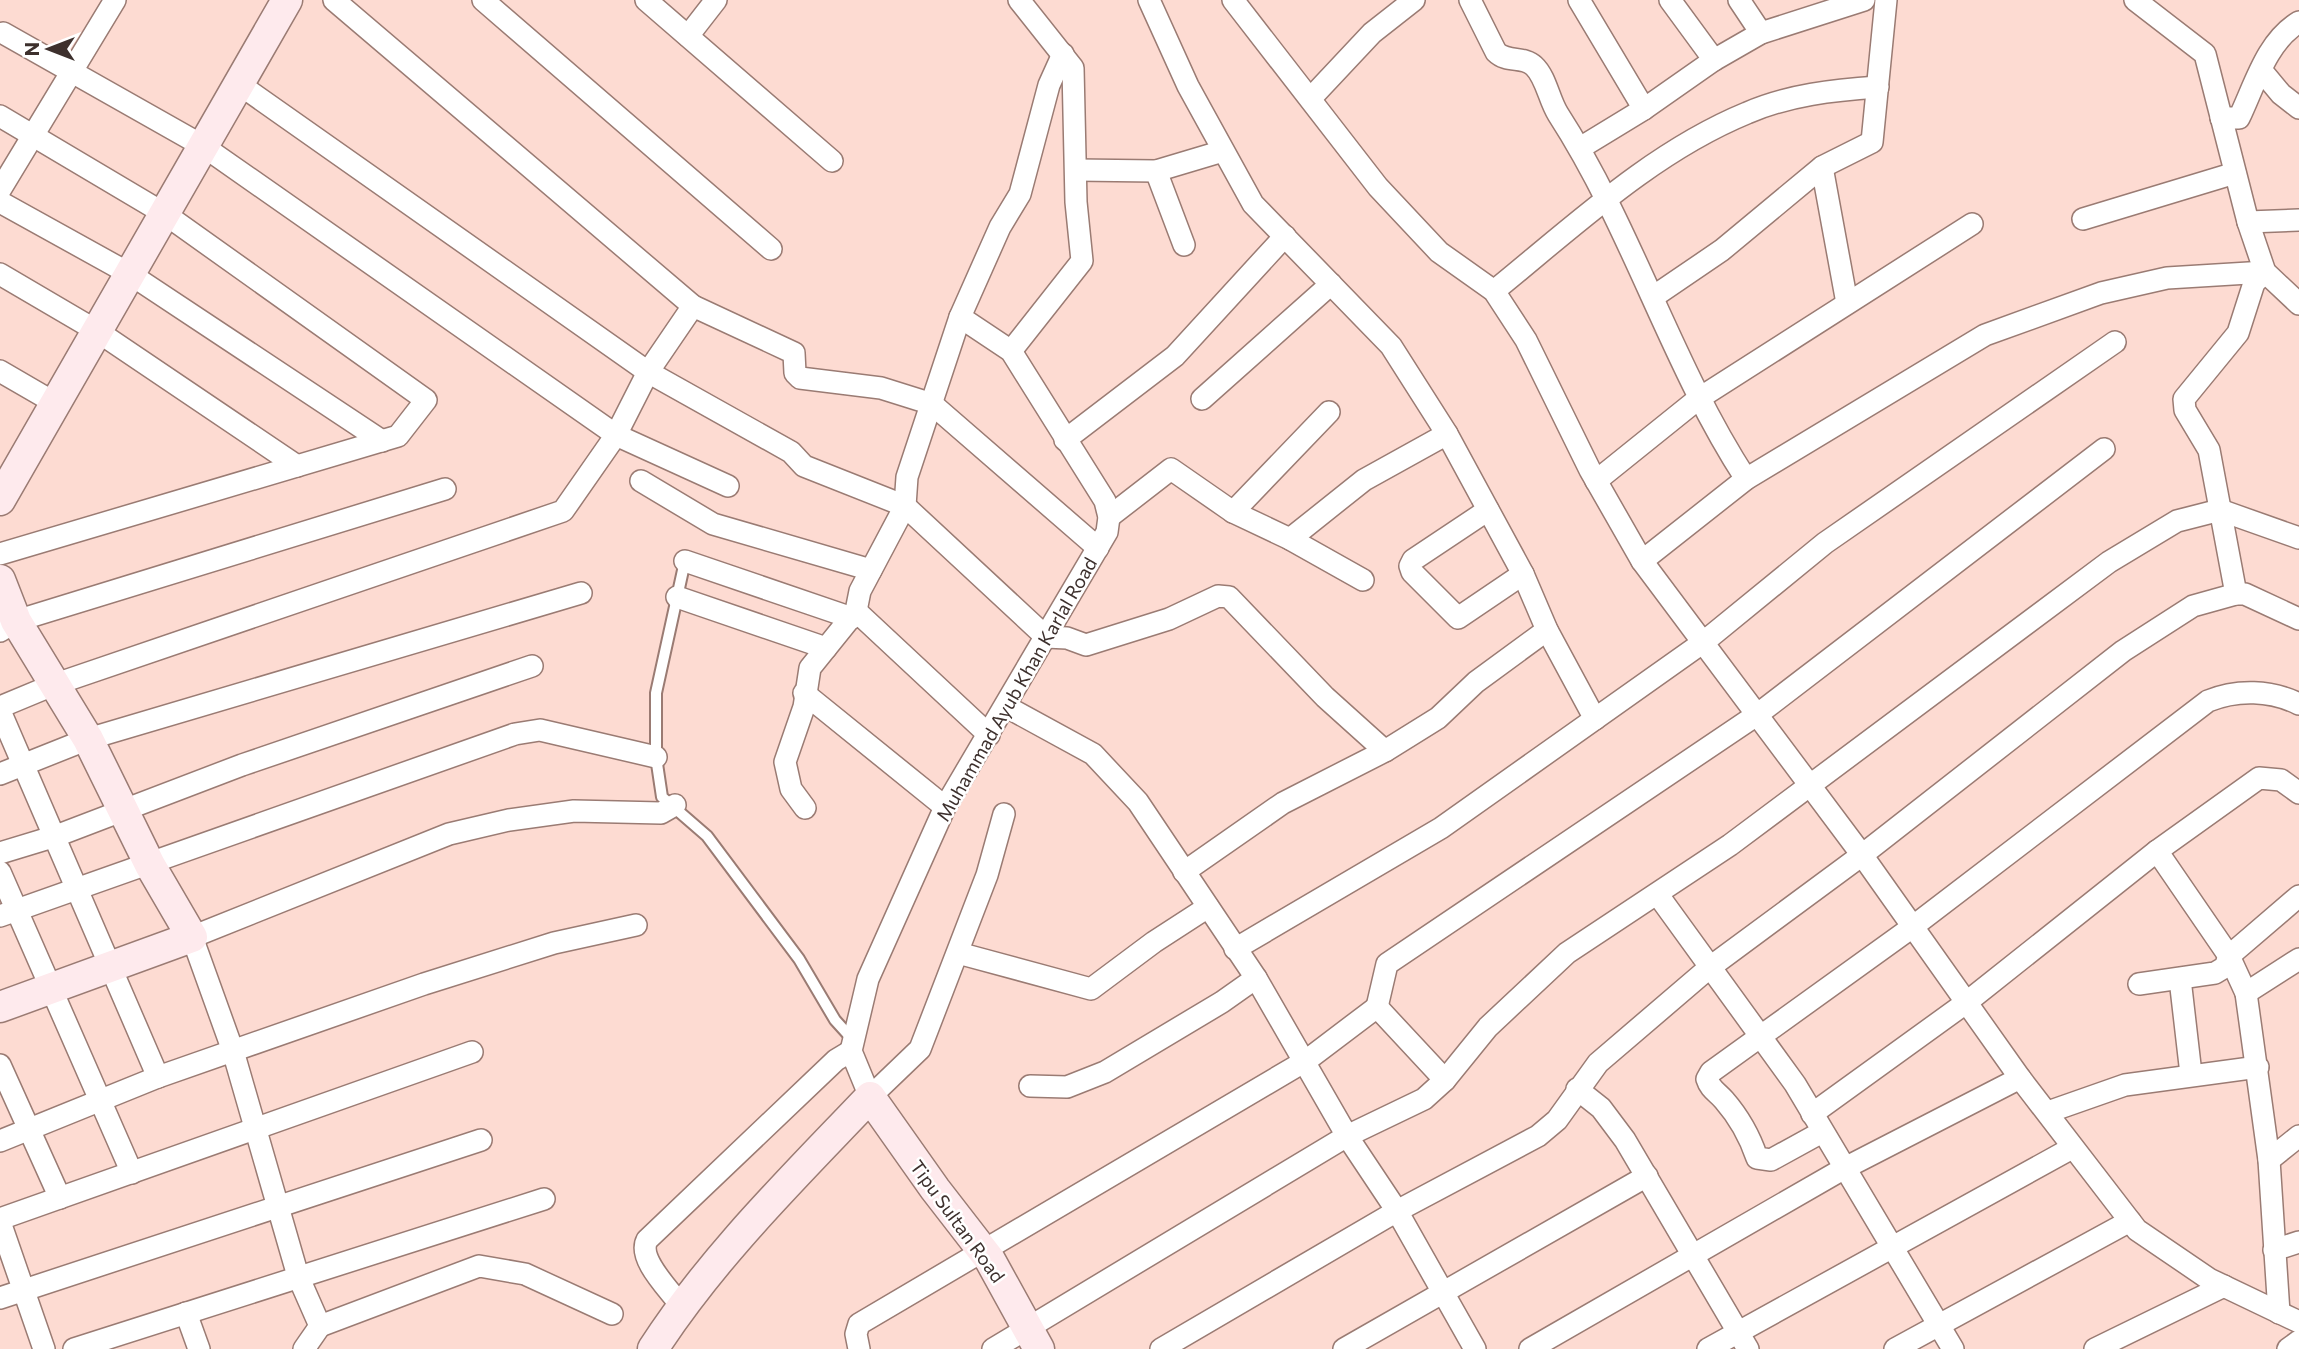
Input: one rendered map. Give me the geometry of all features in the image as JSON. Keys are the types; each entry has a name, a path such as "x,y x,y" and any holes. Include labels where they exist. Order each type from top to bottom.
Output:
{"street":[{"path":"0,190 114,0"},
{"path":"0,500 287,0"},
{"path":"334,0 693,306 794,353 795,373 800,378 881,388 932,404 1098,548"},
{"path":"483,0 771,249"},
{"path":"646,0 832,161"},
{"path":"688,36 716,0"},
{"path":"1011,351 1082,261 1073,68 1019,0"},
{"path":"1149,0 1223,151 1253,204 1391,346 1447,433 1523,574 1546,630 1595,719"},
{"path":"1233,0 1378,187 1439,252 1494,291 1526,340 1596,481 1643,561 1862,855 1911,928 2049,1112 2072,1148 2137,1230 2224,1286 2299,1322"},
{"path":"1311,98 1372,33 1414,0"},
{"path":"1470,0 1496,52 1503,58 1531,63 1537,69 1550,101 1608,198 1698,399 1746,480"},
{"path":"1579,0 1644,110"},
{"path":"1670,0 1714,60"},
{"path":"1739,0 1761,33"},
{"path":"1580,148 1644,110 1714,60 1761,33 1864,0"},
{"path":"1653,297 1722,250 1822,167 1872,142 1886,0"},
{"path":"2135,0 2205,54 2248,222 2265,272 2299,304"},
{"path":"2221,118 2239,118 2270,50 2288,29 2299,22"},
{"path":"3,33 71,74 203,146 616,435 728,486"},
{"path":"805,807 791,789 785,762 804,707 804,693 810,668 854,614 860,591 905,506 907,477 960,317 1000,227 1020,194 1049,85 1063,54"},
{"path":"2261,71 2281,94 2299,108"},
{"path":"239,84 648,372 791,452 804,466 905,506 1046,637 1067,638 1086,645 1169,618 1218,596 1229,597 1325,697 1385,751"},
{"path":"1494,291 1608,198 1674,151 1748,112 1829,90 1878,87"},
{"path":"0,116 165,214 426,400 398,436 0,554"},
{"path":"1076,170 1156,171 1223,151"},
{"path":"1822,167 1847,303"},
{"path":"1156,171 1184,245"},
{"path":"2083,219 2235,173"},
{"path":"0,202 130,274 382,441"},
{"path":"2248,222 2298,222"},
{"path":"1596,481 1698,399 1972,224"},
{"path":"1065,440 1175,356 1285,236"},
{"path":"1643,561 1746,480 1973,342 2021,321 2101,293 2167,278 2265,272"},
{"path":"2236,594 2209,450 2185,410 2184,399 2238,333 2255,283 2265,272"},
{"path":"0,274 97,331 297,466"},
{"path":"1202,399 1331,284"},
{"path":"158,1077 0,709 53,685 562,511 616,435 648,372 693,306"},
{"path":"960,317 1011,351 1105,501 1109,517 1171,469 1233,512 1290,539 1363,580"},
{"path":"1235,949 1441,828 1705,641 1825,542 2115,342"},
{"path":"0,371 55,403"},
{"path":"1233,512 1329,412"},
{"path":"1290,539 1364,480 1447,433"},
{"path":"859,1349 856,1334 859,1324 1307,1060 1377,1007 1387,964 1758,714 2104,449"},
{"path":"640,481 713,524 871,570"},
{"path":"8,626 445,489"},
{"path":"1488,510 1413,560 1410,566 1412,572 1458,618 1523,574"},
{"path":"993,1349 1034,1339 1348,1136 1424,1100 1445,1080 1488,1027 1567,953 1658,895 2109,562 2177,521 2220,510 2299,538"},
{"name":"Muhammad Ayub Khan Karlal Road","path":"852,1046 868,979 945,807 1098,548 1107,532 1109,517"},
{"path":"685,561 854,614 989,735"},
{"path":"0,580 8,626 53,685 88,739 150,865 192,937 233,1051 298,1276 320,1326"},
{"path":"0,774 88,739 581,593"},
{"path":"1161,1349 1398,1211 1538,1136 1557,1120 1598,1063 1709,968 1862,855 2123,652 2193,606 2245,594 2299,619"},
{"path":"677,597 826,648"},
{"path":"1184,872 1283,803 1385,751 1438,718 1476,682 1546,630"},
{"path":"0,853 56,836 242,765 532,666"},
{"path":"804,693 945,807"},
{"path":"2299,704 2285,697 2260,693 2226,694 2208,701 1911,928 1711,1072 1707,1079 1709,1087 1735,1116 1752,1142 1757,1158 1771,1160 2157,851 2259,778 2281,780 2299,793"},
{"path":"1007,706 1093,754 1138,802 1256,978 1307,1060 1348,1136 1398,1211 1475,1349"},
{"path":"8,913 515,734 540,730 656,757"},
{"path":"0,1007 53,990 112,965 192,937 449,834 509,820 561,813 661,813 675,806"},
{"path":"653,1349 681,1306 781,1191 870,1097 920,1049 987,875 1004,814"},
{"path":"2157,851 2229,956 2246,993 2269,1160 2279,1313"},
{"path":"0,872 8,913 53,990 99,1102 132,1173"},
{"path":"1658,895 1760,1035 1817,1123 1953,1349"},
{"path":"2139,984 2215,973 2225,967 2229,956 2299,896"},
{"path":"958,953 1091,989 1154,942 1208,907"},
{"path":"0,1141 158,1077 233,1051 554,943 636,925"},
{"path":"2246,993 2299,960"},
{"path":"1030,1086 1067,1087 1105,1072 1256,978"},
{"path":"2180,979 2191,1074"},
{"path":"1377,1007 1445,1080"},
{"path":"681,1306 646,1257 646,1240 852,1046 870,1097"},
{"path":"44,1349 0,1220 472,1052"},
{"path":"0,1065 60,1198"},
{"path":"2049,1112 2124,1085 2258,1067"},
{"path":"1530,1349 1843,1168 2021,1078"},
{"path":"1577,1089 1601,1108 1647,1176 1744,1341"},
{"name":"Tipu Sultan Road","path":"870,1097 983,1251 1034,1339"},
{"path":"2269,1160 2299,1136"},
{"path":"0,1298 481,1140"},
{"path":"1709,1349 1744,1341 1892,1248 2072,1148"},
{"path":"1353,1347 1443,1292 1647,1176"},
{"path":"74,1349 544,1199"},
{"path":"1895,1349 2130,1221"},
{"path":"2274,1250 2299,1242"},
{"path":"304,1349 320,1326 479,1266 525,1273 612,1314"},
{"path":"2095,1349 2224,1286"},
{"path":"186,1312 199,1349"},
{"path":"2288,1349 2299,1341"}],"lane":[{"path":"685,561 656,693 656,757 662,797 707,836 799,960 852,1046"}]}
